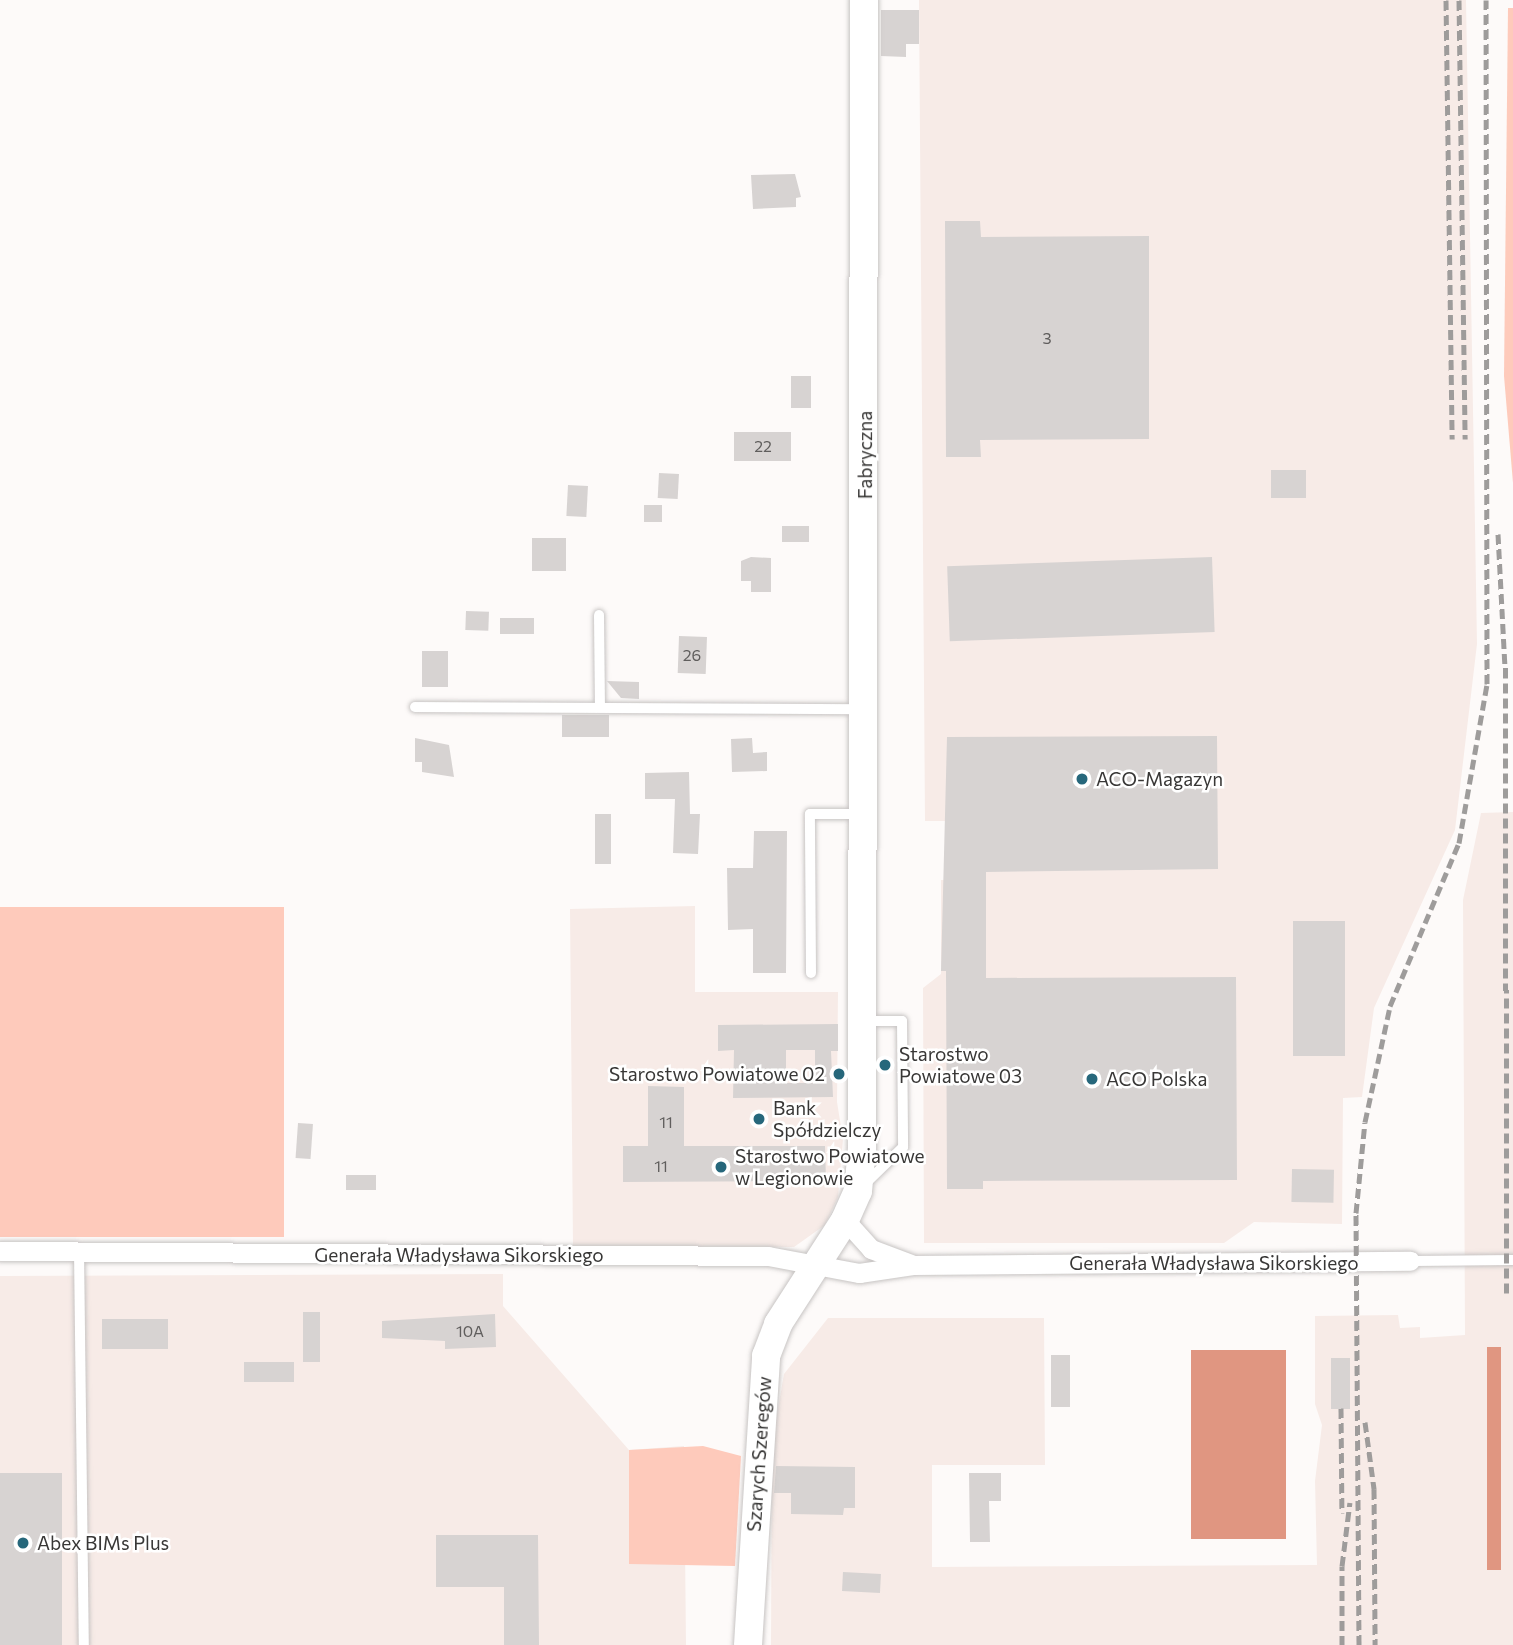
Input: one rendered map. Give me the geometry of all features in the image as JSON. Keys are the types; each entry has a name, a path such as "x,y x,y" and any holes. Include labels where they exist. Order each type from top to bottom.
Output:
{"street":[{"name":"Fabryczna","path":"863,909 866,709 864,0"},
{"name":"Szarych Szeregów","path":"748,1645 766,1356 812,1269 845,1220 858,1191 863,909"},
{"name":"Generała Władysława Sikorskiego","path":"845,1220 867,1245 914,1265"},
{"name":"Generała Władysława Sikorskiego","path":"0,1251 768,1256 812,1269 859,1273 914,1265 1410,1261"}],"lane":[{"path":"599,615 600,705"},
{"path":"415,707 600,705 866,709"},
{"path":"811,973 810,814 864,814"},
{"path":"858,1191 903,1147 902,1021 862,1021"},
{"path":"859,1273 867,1245"},
{"path":"79,1251 84,1645"},
{"name":"Generała Władysława Sikorskiego","path":"1410,1261 1513,1259"}],"shaded area":[{"path":"919,0 1466,0 1477,644 1455,830 1374,1008 1362,1097 1343,1098 1342,1224 1254,1222 1224,1243 924,1243 923,988 941,974 941,880 947,880 947,821 925,821"},
{"path":"1508,8 1513,8 1513,483 1504,376"},
{"path":"1513,812 1513,1645 771,1645 772,1443 784,1374 828,1318 1044,1318 1045,1465 932,1465 932,1567 1317,1565 1315,1481 1322,1425 1315,1404 1315,1316 1398,1315 1400,1328 1420,1327 1420,1338 1465,1335 1463,900 1481,813"},
{"path":"695,906 695,992 838,992 837,1102 843,1139 838,1197 825,1225 794,1247 573,1246 570,909"},
{"path":"0,907 284,907 284,1237 0,1237"},
{"path":"503,1274 503,1306 629,1450 684,1446 686,1645 0,1645 0,1276"},
{"path":"1487,1347 1501,1347 1501,1570 1487,1570"},
{"path":"1191,1350 1286,1350 1286,1539 1191,1539"},
{"path":"703,1446 741,1456 735,1566 629,1564 629,1450"}],"building":[{"path":"881,10 919,10 919,44 906,44 906,57 881,56"},
{"path":"795,174 801,197 796,198 796,207 753,209 751,175"},
{"path":"945,221 980,221 981,237 1149,236 1149,439 980,440 981,457 946,457"},
{"path":"791,376 811,376 811,408 791,408"},
{"path":"734,432 791,432 791,461 734,461"},
{"path":"1271,470 1306,470 1306,498 1271,498"},
{"path":"659,473 679,474 678,499 658,498"},
{"path":"568,485 588,486 586,517 566,516"},
{"path":"644,505 662,505 662,522 644,522"},
{"path":"782,526 809,526 809,542 782,542"},
{"path":"532,538 566,538 566,571 532,571"},
{"path":"751,557 771,558 771,592 751,592 751,581 741,581 741,561"},
{"path":"1212,557 1215,632 950,641 947,566"},
{"path":"466,611 489,612 488,631 465,630"},
{"path":"500,618 534,618 534,634 500,634"},
{"path":"679,636 707,637 706,674 678,673"},
{"path":"422,651 448,651 448,687 422,687"},
{"path":"607,681 639,682 639,699 621,698"},
{"path":"562,715 609,715 609,737 562,737"},
{"path":"1217,736 1218,869 986,872 986,978 1236,977 1237,1180 983,1181 983,1189 947,1189 946,971 941,971 947,737"},
{"path":"415,738 449,745 454,777 422,772 422,762 415,762"},
{"path":"752,738 753,753 767,752 767,771 732,772 731,739"},
{"path":"689,772 690,814 700,814 698,854 673,853 675,799 645,799 645,773"},
{"path":"595,814 611,814 611,864 595,864"},
{"path":"754,831 787,831 786,973 753,973 753,929 728,930 727,868 753,868"},
{"path":"1293,921 1345,921 1345,1056 1293,1056"},
{"path":"838,1024 838,1051 831,1051 833,1097 733,1098 734,1050 718,1051 718,1025","holes":["786,1050 815,1050 815,1083 786,1083"]},
{"path":"648,1086 684,1087 684,1146 825,1146 826,1181 623,1182 623,1146 648,1146"},
{"path":"298,1123 313,1124 311,1159 296,1158"},
{"path":"1292,1169 1334,1170 1333,1203 1291,1202"},
{"path":"346,1175 376,1175 376,1190 346,1190"},
{"path":"303,1312 320,1312 320,1362 303,1362"},
{"path":"495,1314 496,1347 445,1349 445,1341 382,1338 382,1321"},
{"path":"102,1319 168,1319 168,1349 102,1349"},
{"path":"1051,1355 1070,1355 1070,1407 1051,1407"},
{"path":"1331,1358 1350,1358 1350,1409 1331,1409"},
{"path":"244,1362 294,1362 294,1382 244,1382"},
{"path":"776,1466 855,1467 855,1508 844,1508 843,1515 791,1514 791,1493 774,1493"},
{"path":"0,1473 62,1473 62,1645 0,1645"},
{"path":"969,1473 1001,1473 1001,1501 989,1501 990,1542 970,1542"},
{"path":"436,1535 538,1535 539,1645 504,1645 504,1587 436,1587"},
{"path":"843,1572 881,1574 880,1593 842,1591"}],"railway":[{"path":"1446,0 1452,439"},
{"path":"1459,0 1465,439"},
{"path":"1359,1645 1356,1213 1365,1122 1390,1006 1459,843 1487,684 1486,0"},
{"path":"1498,534 1505,668 1507,1297"},
{"path":"1341,1408 1342,1513"},
{"path":"1365,1422 1374,1489 1375,1645"},
{"path":"1342,1645 1342,1566 1350,1502"}],"place":[{"name":"ACO-Magazyn","path":"1082,779"},
{"name":"Starostwo Powiatowe 03","path":"885,1065"},
{"name":"Starostwo Powiatowe 02","path":"839,1074"},
{"name":"ACO Polska","path":"1092,1079"},
{"name":"Bank Spółdzielczy","path":"759,1119"},
{"name":"Starostwo Powiatowe w Legionowie","path":"721,1167"},
{"name":"Abex BIMs Plus","path":"23,1543"}]}
